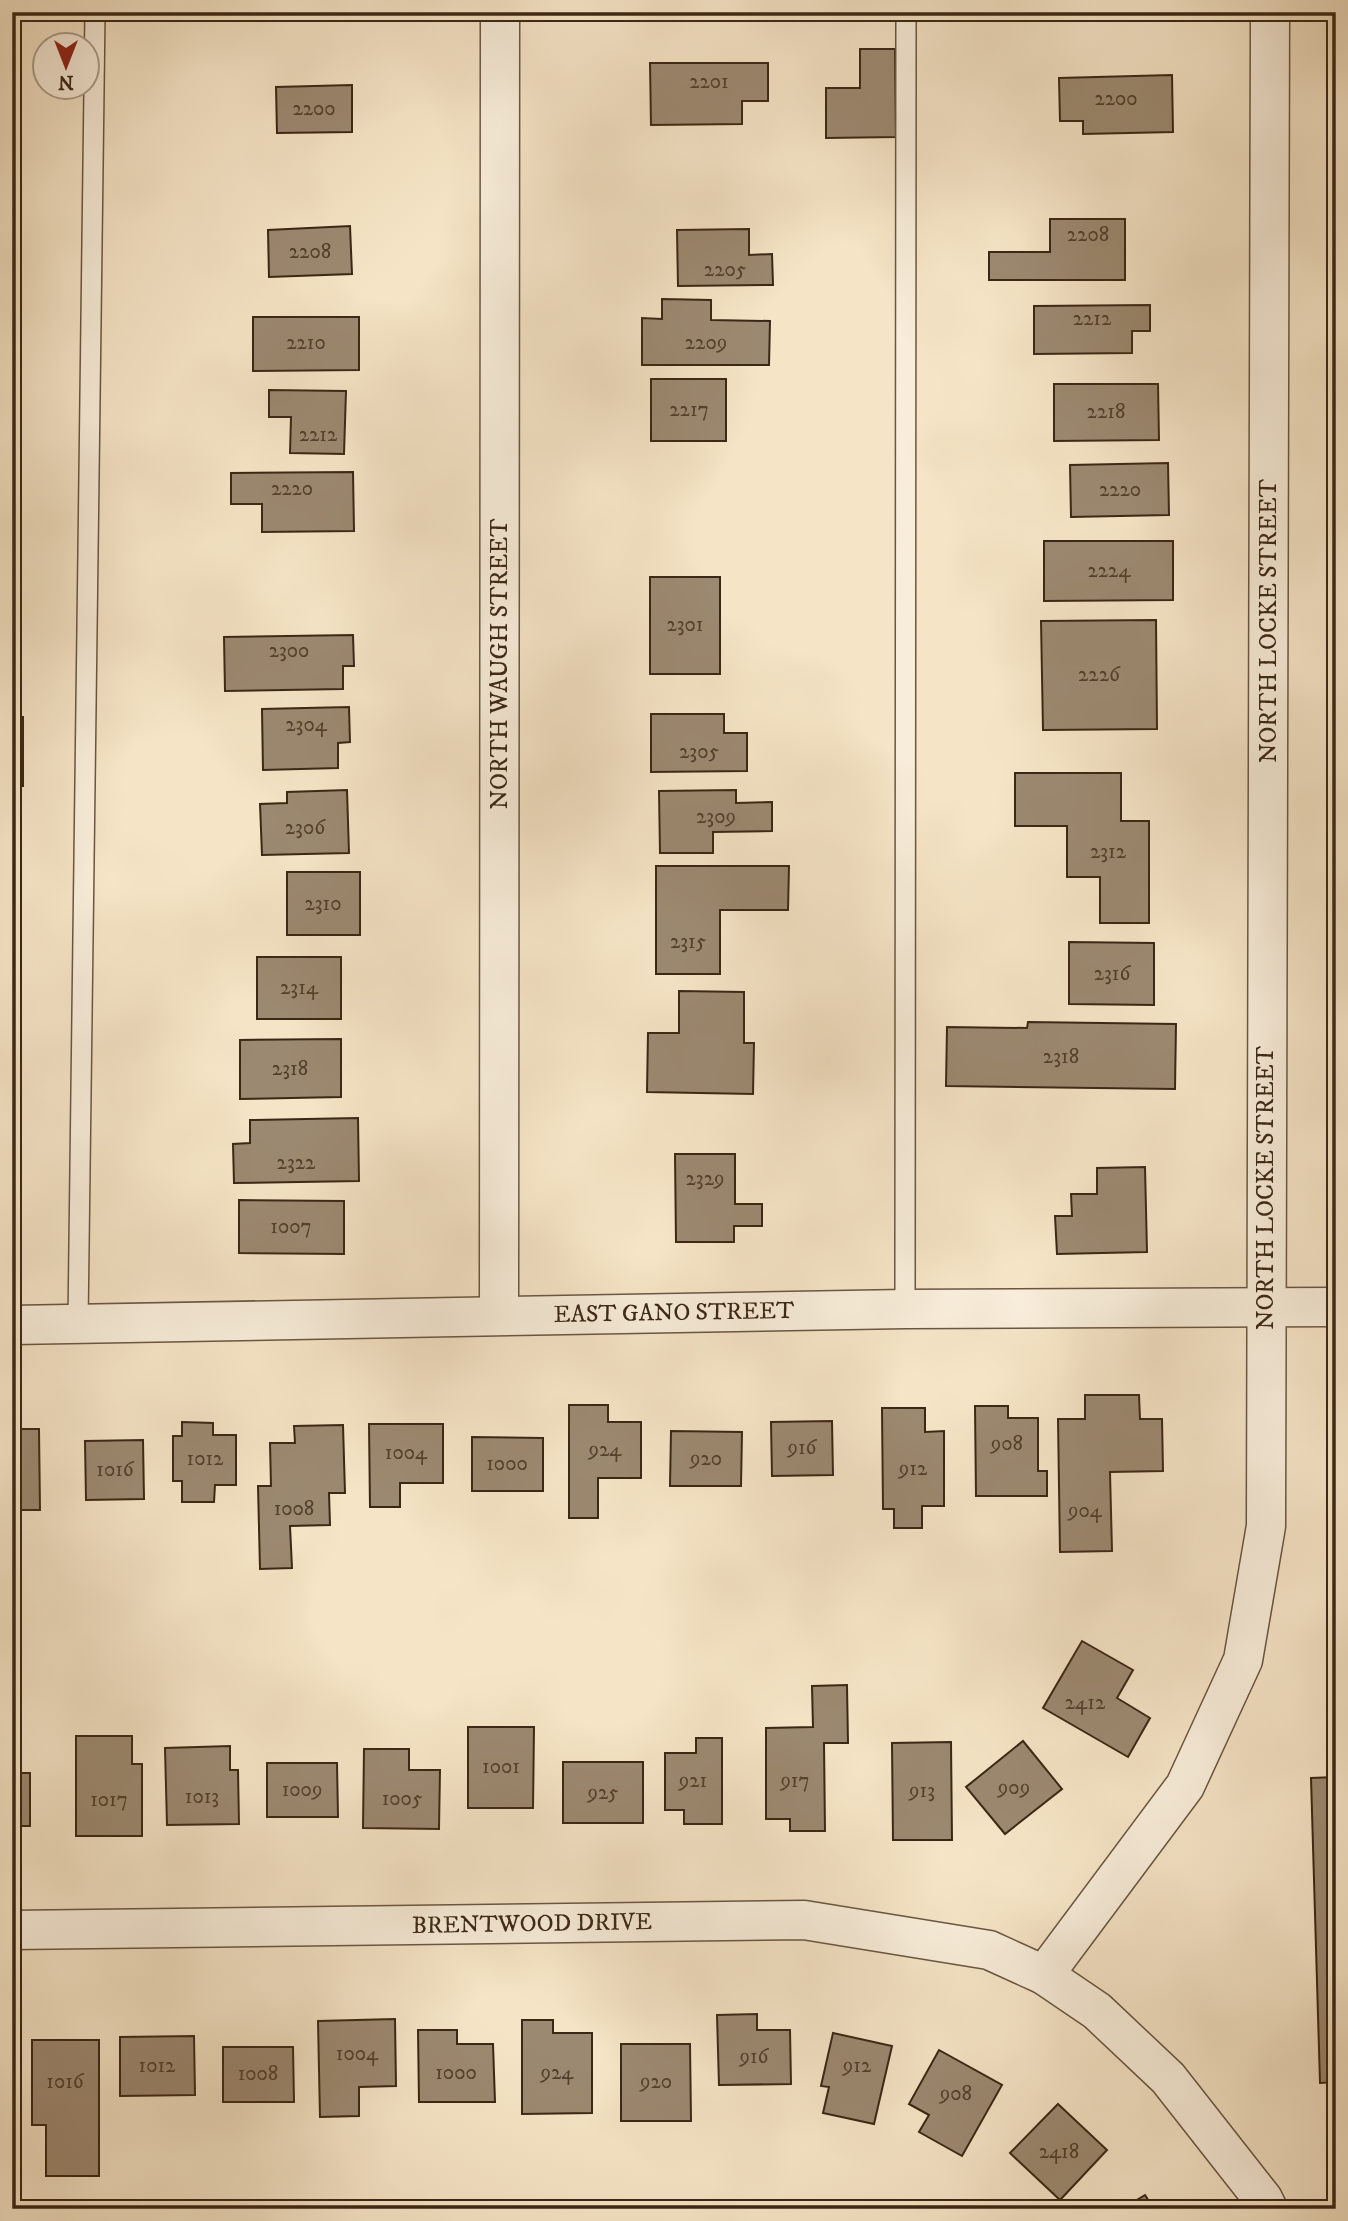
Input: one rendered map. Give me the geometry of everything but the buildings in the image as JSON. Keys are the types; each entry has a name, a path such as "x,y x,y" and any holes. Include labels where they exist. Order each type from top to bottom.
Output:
{"street":[{"name":"NORTH WAUGH STREET","path":"499,1315 500,12"},
{"name":"NORTH LOCKE STREET","path":"1044,1975 1185,1786 1243,1660 1266,1526 1270,12"},
{"name":"EAST GANO STREET","path":"12,1325 905,1309 1336,1307"},
{"name":"BRENTWOOD DRIVE","path":"12,1930 804,1920 989,1950 1044,1975"},
{"path":"1044,1975 1097,2011 1168,2078 1268,2209"}],"lane":[{"path":"78,1323 95,12"},
{"path":"905,1309 906,12"}]}
